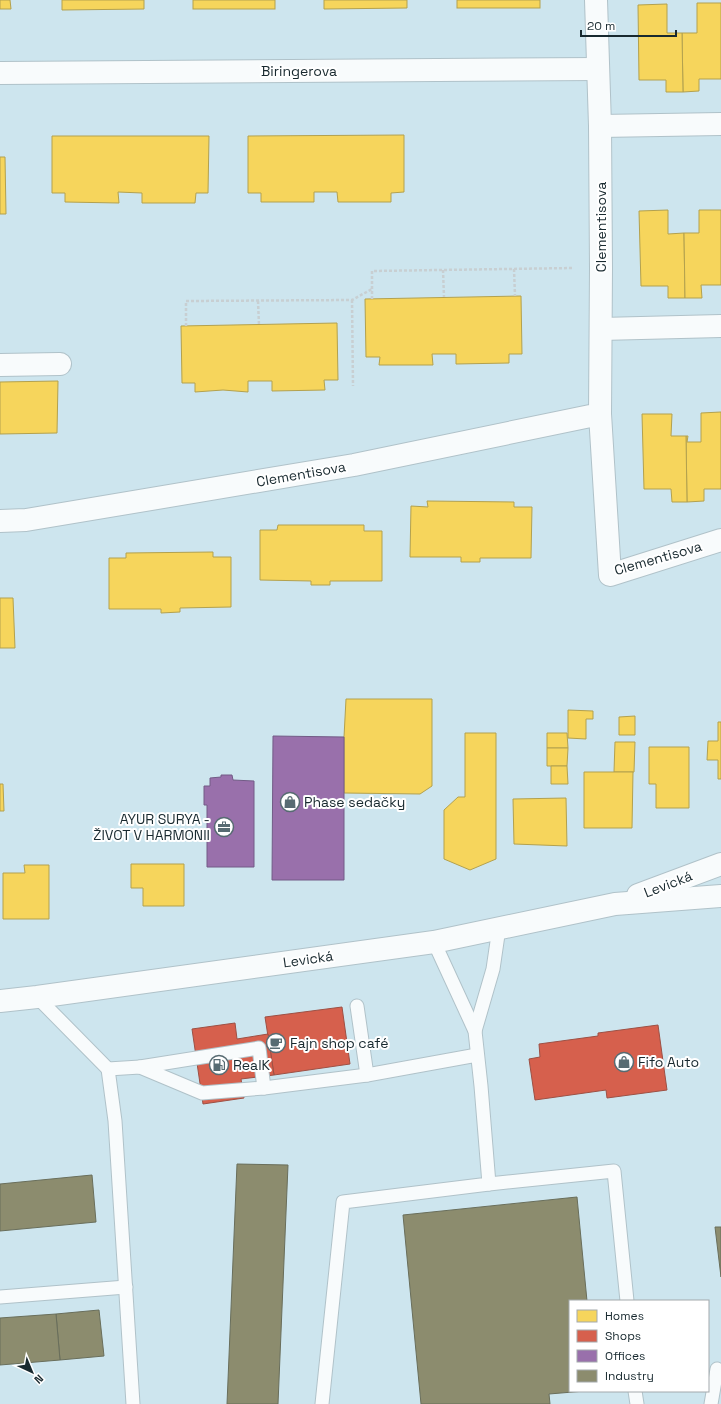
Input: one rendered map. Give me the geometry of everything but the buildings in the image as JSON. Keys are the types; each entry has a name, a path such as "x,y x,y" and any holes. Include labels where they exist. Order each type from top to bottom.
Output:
{"street":[{"name":"Clementisova","path":"596,0 600,126 600,414 610,575 721,540"},
{"name":"Biringerova","path":"0,72 598,69"},
{"path":"600,126 721,124"},
{"path":"601,329 721,326"},
{"path":"0,365 60,364"},
{"name":"Clementisova","path":"0,521 26,520 354,465 600,414"},
{"name":"Levická","path":"615,904 721,864"},
{"name":"Levická","path":"0,1001 434,942 615,904 721,896"}],"lane":[{"path":"475,1031 493,970 499,928"},
{"path":"434,942 475,1031 489,1184"},
{"path":"37,997 108,1069 115,1121 133,1404"},
{"path":"356,1006 367,1075"},
{"path":"108,1069 140,1067 259,1048 264,1088"},
{"path":"140,1067 202,1093 264,1088 367,1075 477,1055"},
{"path":"322,1404 343,1202 489,1184 614,1171 627,1300"},
{"path":"0,1296 126,1287"},
{"path":"711,1404 718,1369"},
{"path":"635,1392 637,1404"}],"path":[{"path":"372,299 372,271 601,268"},
{"path":"514,269 515,296"},
{"path":"443,270 444,297"},
{"path":"186,326 186,301 352,300 372,289"},
{"path":"352,300 353,386"},
{"path":"258,301 259,325"}],"place":[{"name":"Phase sedačky","path":"290,802"},
{"name":"AYUR SURYA - ŽIVOT V HARMONII","path":"224,827"},
{"name":"Fajn shop café","path":"276,1043"},
{"name":"Fifo Auto","path":"624,1062"},
{"name":"RealK","path":"219,1065"}]}
